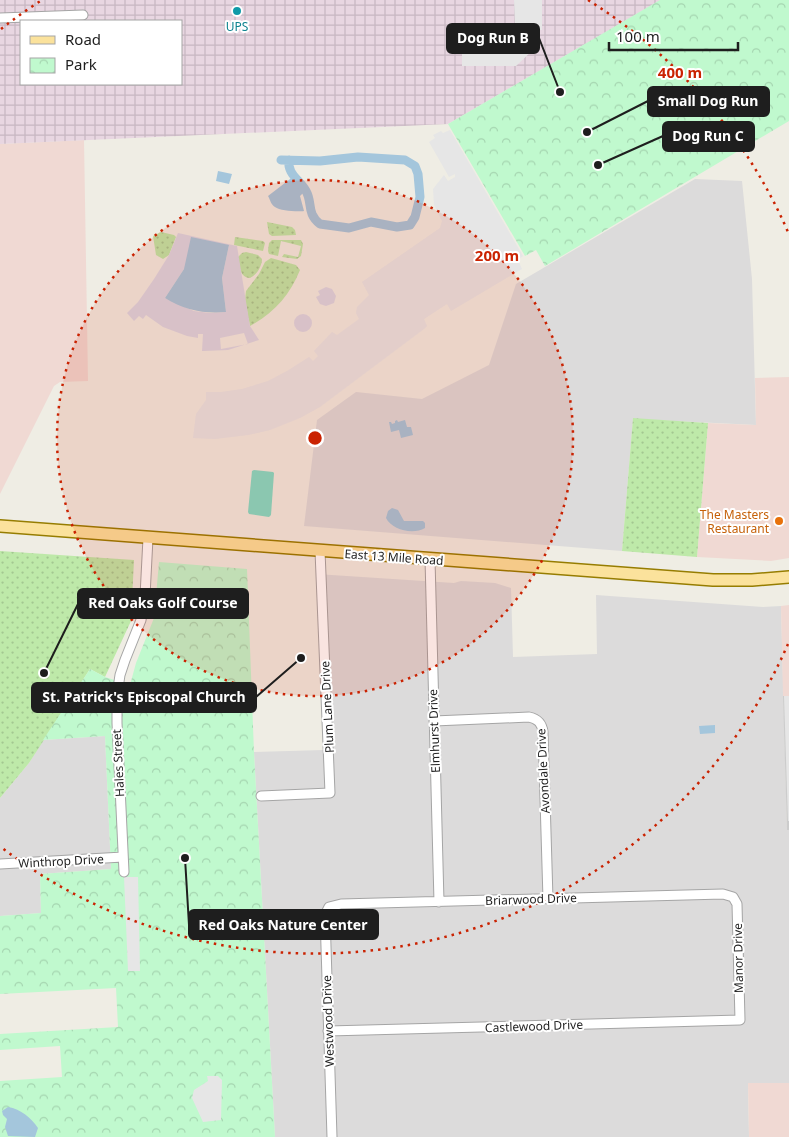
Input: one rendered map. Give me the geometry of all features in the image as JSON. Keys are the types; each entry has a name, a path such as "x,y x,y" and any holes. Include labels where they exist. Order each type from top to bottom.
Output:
{"main road":[{"name":"East 13 Mile Road","path":"0,526 713,580 752,580 789,577"}],"street":[{"path":"0,18 83,15"},
{"name":"Hales Street","path":"124,872 117,695 120,675 141,620 146,596 148,538"},
{"name":"Plum Lane Drive","path":"261,796 330,793 320,551"},
{"name":"Elmhurst Drive","path":"430,559 439,902"},
{"name":"Avondale Drive","path":"434,721 529,717 539,721 543,732 548,899"},
{"name":"Winthrop Drive","path":"0,864 123,857"},
{"name":"Briarwood Drive","path":"329,907 338,904 723,894 733,898"},
{"name":"Manor Drive","path":"733,898 737,904 740,1020"},
{"name":"Westwood Drive","path":"329,907 325,915 332,1137"},
{"name":"Castlewood Drive","path":"328,1031 740,1020"}],"shaded area":[{"path":"0,0 661,0 448,124 0,144"},
{"path":"514,0 542,0 542,30 534,30 535,48 516,66 462,66 462,49 510,49 509,26 515,26"},
{"path":"450,130 523,256 518,260 522,269 451,311 447,304 424,319 427,326 424,329 320,407 300,418 270,430 248,435 215,439 193,438 196,414 206,400 206,392 242,389 268,381 309,357 313,361 318,356 314,351 332,332 337,335 359,319 356,313 357,307 369,295 362,282 440,228 442,221 434,205 433,189 444,175 448,181 455,177 455,174 449,177 429,142 435,138 433,135 441,131 443,133"},
{"path":"84,140 88,381 60,382 54,386 0,494 0,144"},
{"path":"218,171 232,174 229,184 216,181"},
{"path":"294,176 306,190 300,196 304,211 289,211 272,205 268,196"},
{"path":"695,179 742,181 752,279 756,425 633,419 622,551 304,526 317,420 356,392 422,399 489,365 516,284"},
{"path":"178,233 237,246 250,326 259,340 248,344 244,333 220,338 221,349 245,345 228,350 202,351 203,334 198,334 198,338 187,336 163,327 146,315 143,319 139,316 134,321 127,313 138,302 169,255","holes":["229,245 222,278 226,312 194,311 165,298 184,269"]},
{"path":"191,237 229,245 222,278 226,312 194,310 179,306 165,298 184,269"},
{"path":"326,287 332,289 336,296 334,303 326,306 320,304 316,297 320,295 318,291"},
{"path":"303,314 309,317 312,323 309,329 303,332 297,329 294,323 297,317"},
{"path":"789,377 789,558 771,561 697,557 708,423 756,425 755,378"},
{"path":"397,420 398,422 405,420 407,427 411,427 413,435 401,438 399,430 391,432 389,422 392,424"},
{"path":"252,471 274,473 271,515 269,517 249,514 248,512"},
{"path":"392,508 398,510 404,521 423,521 425,528 409,531 393,526 386,518 388,511"},
{"path":"316,574 454,583 461,581 495,583 511,588 513,657 597,654 596,595 763,607 781,606 787,829 789,830 789,1083 748,1083 749,1137 275,1137 254,752 324,750"},
{"path":"789,605 789,696 783,696 781,606"},
{"path":"783,696 789,696 789,830 787,830"},
{"path":"784,696 789,696 789,821 788,821"},
{"path":"715,725 715,733 700,734 699,726"},
{"path":"105,736 111,869 40,874 41,913 0,916 0,798 29,763 43,740"},
{"path":"124,877 138,877 140,971 128,971"},
{"path":"207,1076 218,1076 222,1080 221,1120 203,1122 192,1098 194,1090 208,1081"},
{"path":"748,1083 789,1083 789,1137 749,1137"},
{"path":"8,1107 25,1114 32,1121 38,1128 35,1137 8,1136 5,1127 7,1119 2,1111"}],"green space":[{"path":"660,0 789,0 789,121 545,266 536,250 525,256 448,124"},
{"path":"267,222 292,227 296,235 272,236 269,234"},
{"path":"161,232 176,237 169,255 163,259 156,255 153,236"},
{"path":"235,237 263,241 265,243 263,251 234,245"},
{"path":"272,240 301,240 303,244 301,256 297,259 282,257 284,254 298,257 301,246 281,241 278,256 269,254 269,243"},
{"path":"246,252 258,255 262,259 259,270 250,278 242,273 238,257"},
{"path":"271,258 296,265 300,270 286,295 274,309 250,326 245,300 246,291 259,274 265,262"},
{"path":"633,418 708,423 697,557 622,551"},
{"path":"0,551 134,560 131,621 105,677 90,669 29,763 0,798"},
{"path":"159,562 247,569 254,752 275,1137 0,1137 0,1081 62,1077 60,1046 0,1050 0,1034 118,1027 116,988 0,994 0,916 41,913 40,874 111,869 105,736 43,740 90,669 105,677 130,685 136,663 154,618"}],"waterway":[{"path":"281,160 320,161 358,157 405,160 415,166 418,174 420,197 415,217 410,225 397,227 371,222 349,228 320,224 311,212 306,191 290,169 289,165 289,160"}],"place":[{"name":"UPS","path":"237,11"},
{"name":"Dog Run B","path":"560,92"},
{"name":"Small Dog Run","path":"587,132"},
{"name":"Dog Run C","path":"598,165"},
{"name":"The Masters Restaurant","path":"779,521"},
{"name":"St. Patrick's Episcopal Church","path":"301,658"},
{"name":"Red Oaks Golf Course","path":"44,673"},
{"name":"Red Oaks Nature Center","path":"185,858"}]}
